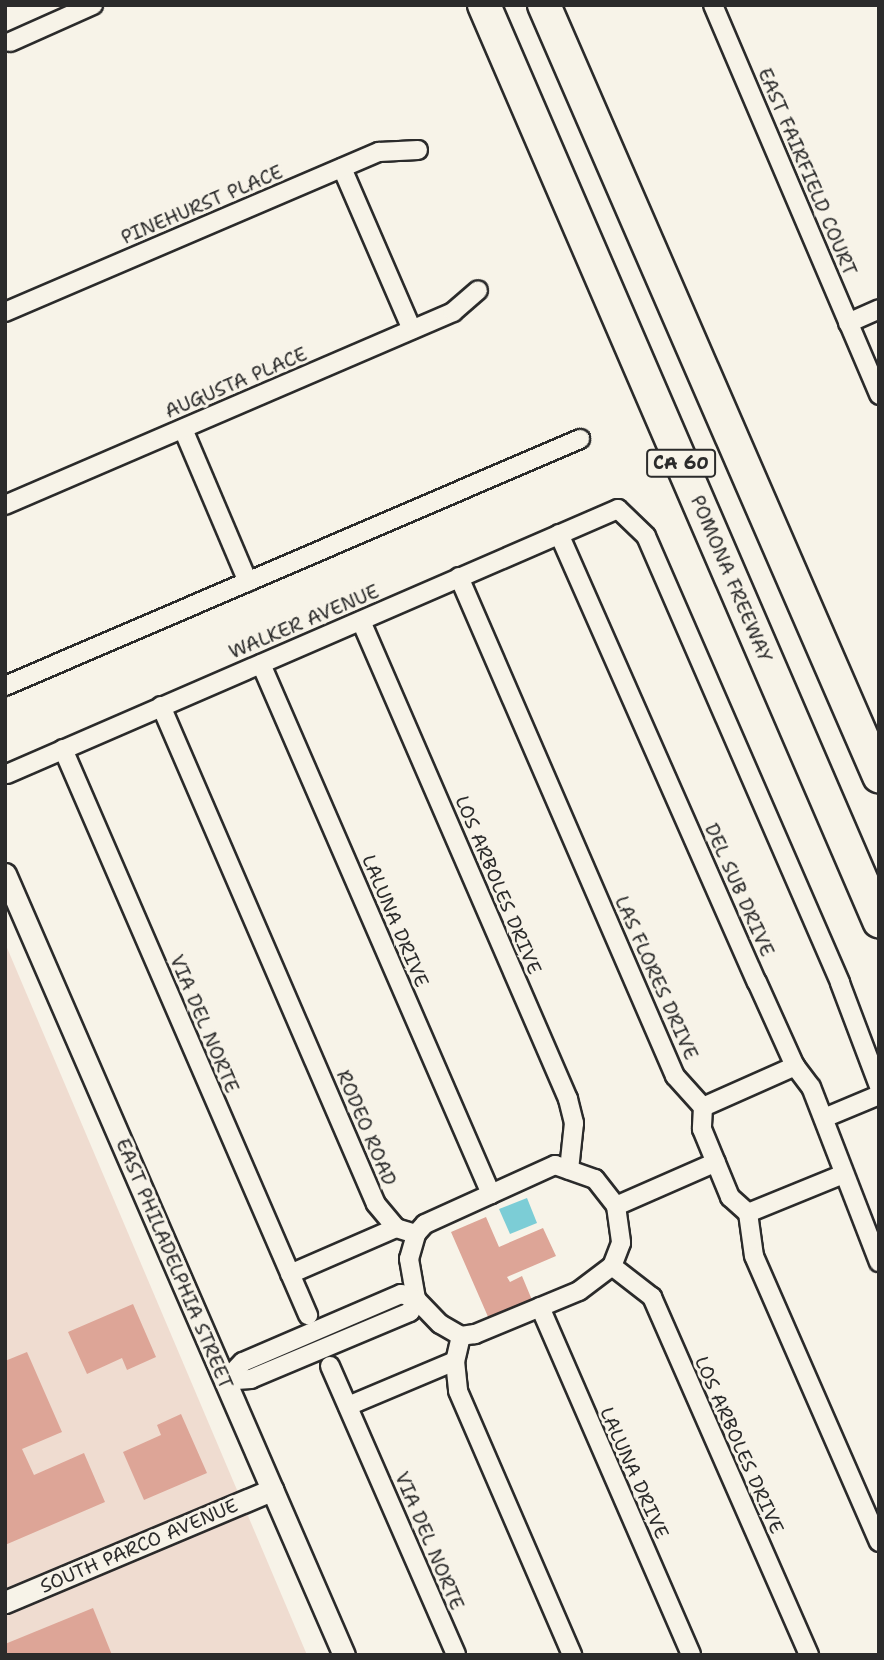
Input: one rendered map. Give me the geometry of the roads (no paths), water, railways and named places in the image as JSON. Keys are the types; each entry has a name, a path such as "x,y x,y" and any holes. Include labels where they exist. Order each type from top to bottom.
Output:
{"highway":[{"name":"POMONA FREEWAY","path":"484,5 879,921"},
{"name":"CA 60","path":"544,5 879,776"}],"street":[{"name":"EAST FAIRFIELD COURT","path":"713,5 879,395"},
{"path":"10,42 86,6"},
{"name":"PINEHURST PLACE","path":"5,312 379,152 418,150"},
{"path":"342,168 412,330"},
{"name":"AUGUSTA PLACE","path":"5,505 453,312 478,290"},
{"path":"848,323 879,309"},
{"path":"183,429 248,582"},
{"path":"5,686 580,439"},
{"name":"WALKER AVENUE","path":"6,774 618,509 646,536 840,983 879,1086"},
{"name":"DEL SUB DRIVE","path":"559,534 795,1066 824,1118 841,1175 879,1262"},
{"name":"LAS FLORES DRIVE","path":"459,577 675,1076 704,1107"},
{"name":"LOS ARBOLES DRIVE","path":"361,621 568,1099 574,1123 569,1170"},
{"name":"LALUNA DRIVE","path":"261,664 491,1194"},
{"name":"RODEO ROAD","path":"161,706 376,1204 396,1228"},
{"name":"VIA DEL NORTE","path":"63,749 308,1315"},
{"name":"EAST PHILADELPHIA STREET","path":"5,874 344,1655"},
{"path":"795,1066 704,1107 702,1129 730,1197 748,1213 754,1256 879,1542"},
{"path":"824,1118 879,1095"},
{"path":"617,1206 716,1162"},
{"path":"555,1166 595,1179 617,1206 621,1243 612,1266 579,1291 461,1336 440,1324 416,1299 409,1259 416,1234 425,1224 491,1194 555,1166"},
{"path":"748,1213 841,1175"},
{"path":"290,1275 396,1228 416,1234"},
{"name":"LOS ARBOLES DRIVE","path":"612,1266 652,1297 809,1655"},
{"path":"225,1381 251,1379 348,1339 410,1312 416,1299"},
{"name":"LALUNA DRIVE","path":"540,1307 691,1655"},
{"path":"461,1336 455,1361 458,1391 572,1655"},
{"path":"348,1406 455,1361"},
{"name":"VIA DEL NORTE","path":"330,1366 456,1655"},
{"name":"SOUTH PARCO AVENUE","path":"5,1602 272,1490"}],"water":[{"path":"527,1198 537,1223 510,1234 499,1209"}]}
